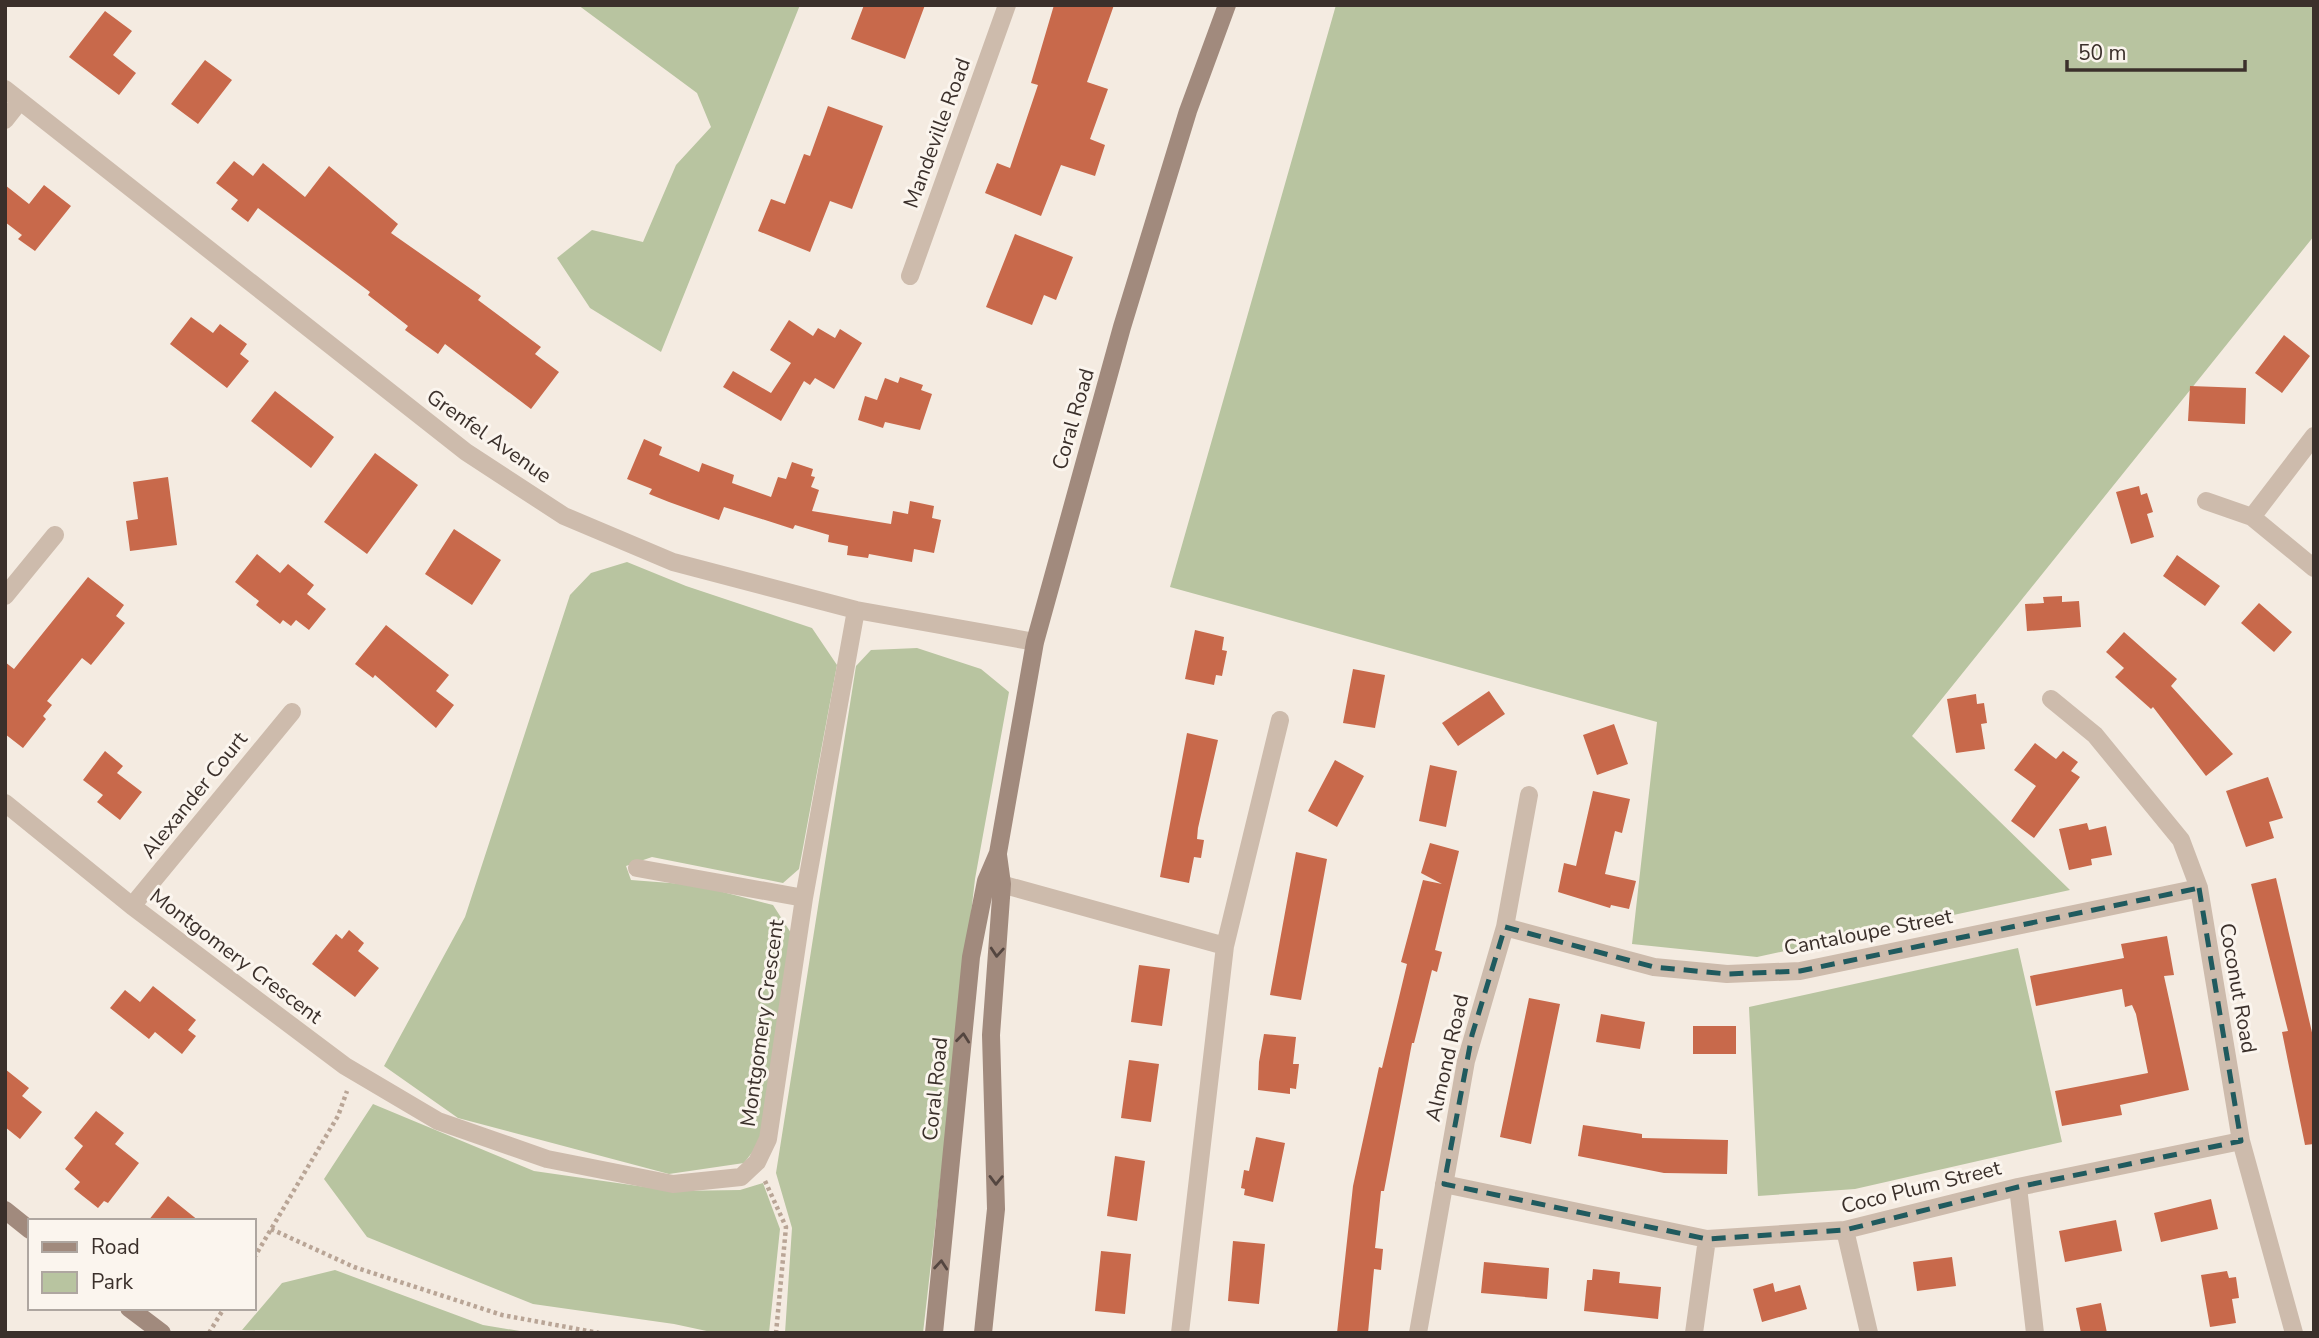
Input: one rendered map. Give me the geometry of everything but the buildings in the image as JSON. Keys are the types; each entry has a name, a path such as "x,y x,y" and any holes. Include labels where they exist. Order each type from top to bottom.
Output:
{"main road":[{"name":"Coral Road","path":"983,1333 996,1209 991,1035 994,882 1035,642 1130,302 1188,111 1227,5"},
{"name":"Coral Road","path":"934,1333 971,957 994,882"},
{"path":"5,1210 28,1228"},
{"path":"132,1310 162,1333"}],"street":[{"name":"Mandeville Road","path":"910,276 1007,5"},
{"name":"Grenfel Avenue","path":"5,89 466,452 564,516 673,562 856,610 1035,642"},
{"path":"5,120 20,100"},
{"path":"2252,517 2314,436"},
{"path":"2206,500 2252,517 2314,568"},
{"path":"5,596 55,535"},
{"name":"Montgomery Crescent","path":"5,803 132,906 345,1066 438,1121 547,1159 673,1184 741,1177 757,1161 770,1127 804,898 856,610"},
{"name":"Coconut Road","path":"2050,699 2095,735 2181,840 2199,888 2241,1142 2294,1333"},
{"name":"Alexander Court","path":"132,906 292,712"},
{"path":"1180,1333 1225,946 1280,720"},
{"name":"Almond Road","path":"1418,1333 1472,1035 1505,927 1529,795"},
{"path":"638,867 804,898"},
{"path":"994,882 1225,946"},
{"name":"Cantaloupe Street","path":"1505,927 1654,967 1727,974 1800,971 2199,888"},
{"name":"Coco Plum Street","path":"1444,1184 1707,1239 1845,1230 2018,1187 2241,1142"},
{"path":"2018,1187 2035,1333"},
{"path":"1845,1230 1869,1333"},
{"path":"1693,1333 1707,1239"}],"path":[{"path":"256,1255 338,1116 348,1084 345,1066"},
{"path":"757,1161 786,1227 776,1333"},
{"path":"271,1229 354,1267 502,1315 599,1333"},
{"path":"209,1333 222,1310"}],"highlighted area":[{"path":"2199,888 2241,1141 2018,1187 1845,1230 1707,1239 1444,1184 1472,1035 1505,927 1654,967 1727,974 1800,971"}],"green space":[{"path":"578,5 800,5 661,352 590,308 557,258 592,230 643,242 676,165 711,127 697,93"},
{"path":"1336,5 2314,5 2314,236 1912,736 2070,890 1757,957 1632,944 1657,722 1170,587"},
{"path":"627,562 686,586 812,628 837,665 799,869 783,883 652,857 626,866 631,880 696,885 773,905 791,933 764,1137 744,1163 669,1174 458,1118 384,1066 465,917 570,595 591,573"},
{"path":"917,648 981,669 1009,692 975,879 923,1333 785,1333 792,1228 776,1173 856,666 871,650"},
{"path":"2018,948 2062,1142 1855,1189 1758,1196 1749,1007"},
{"path":"373,1104 534,1171 673,1191 740,1190 763,1183 780,1229 769,1333 716,1333 674,1324 533,1304 367,1237 324,1179"},
{"path":"335,1270 483,1325 532,1333 242,1330 282,1283"}]}
